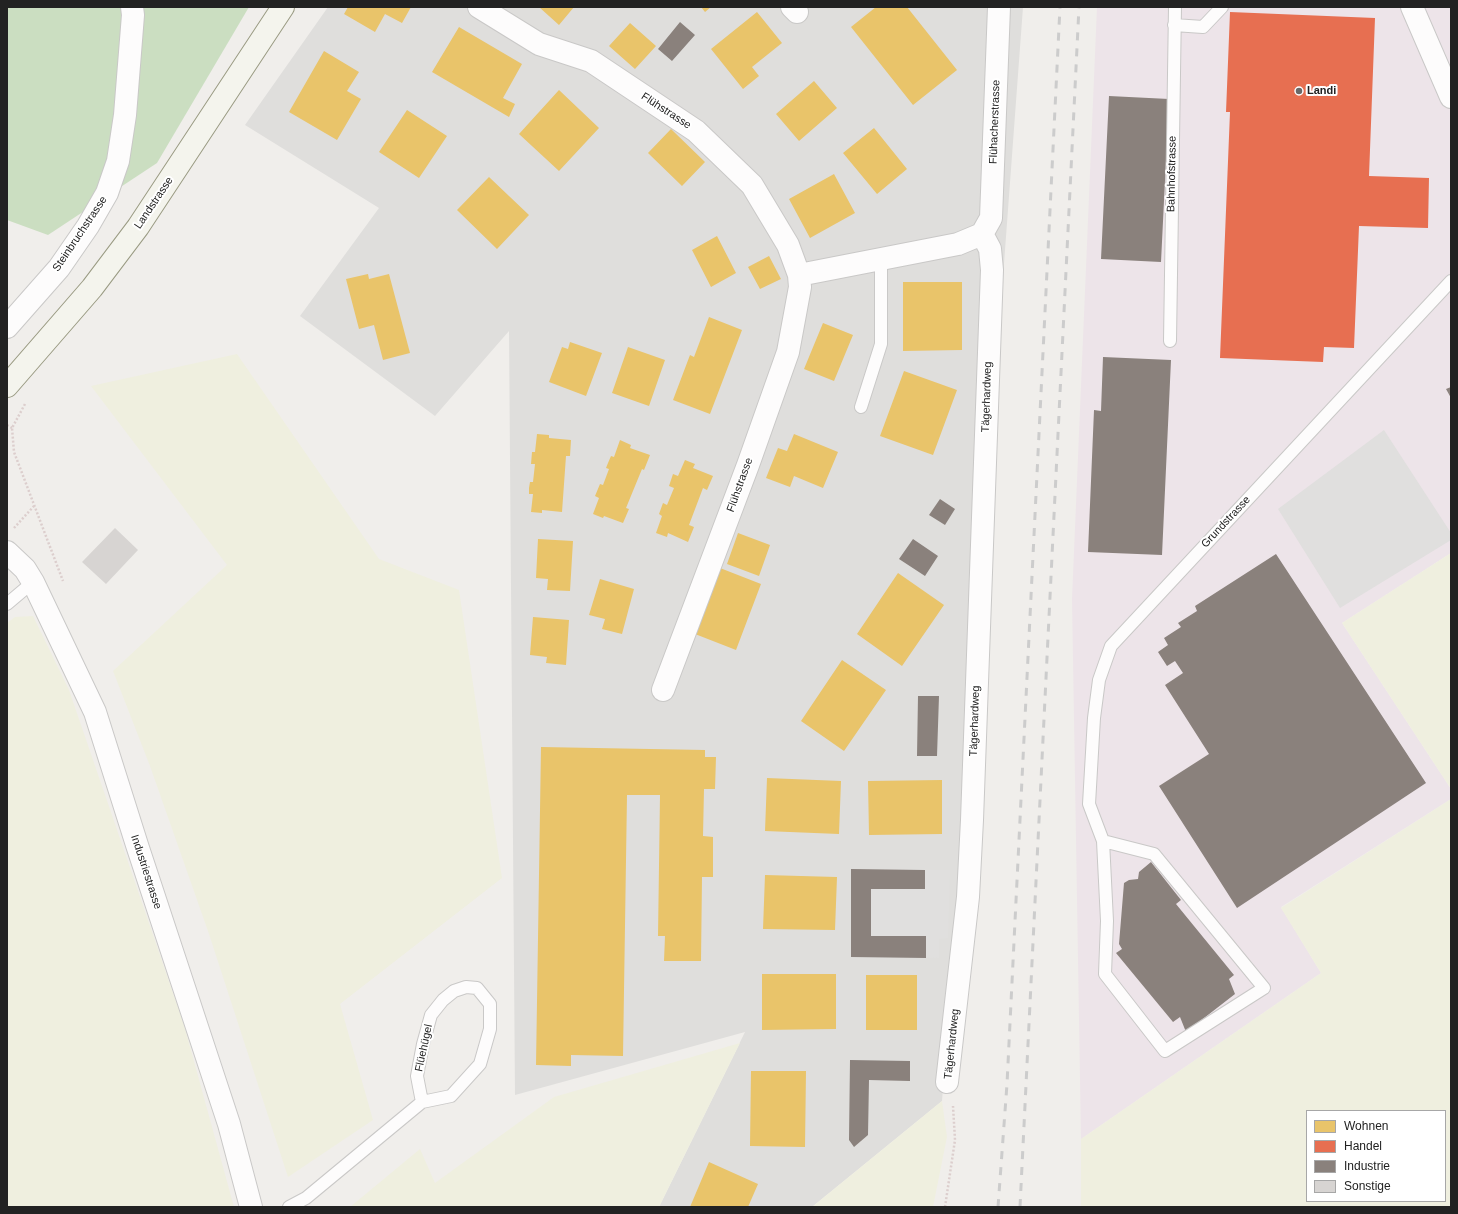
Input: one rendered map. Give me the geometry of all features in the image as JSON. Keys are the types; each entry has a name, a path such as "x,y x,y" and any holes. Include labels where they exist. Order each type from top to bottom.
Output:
{"main road":[{"name":"Landstrasse","path":"7,386 92,288 138,227 283,7"}],"street":[{"name":"Steinbruchstrasse","path":"7,327 59,268 88,226 107,193 118,161 125,115 133,15 132,7"},
{"name":"Flühstrasse","path":"479,7 539,44 591,61 696,130 752,185 788,245 799,275 800,287 788,352 745,472 663,690"},
{"name":"Flühacherstrasse","path":"982,234 991,218 999,7"},
{"path":"1412,7 1451,98"},
{"path":"799,275 958,244 982,234"},
{"name":"Tägerhardweg","path":"947,1082 968,897 971,828 992,270 990,249 982,234"},
{"name":"Industriestrasse","path":"9,542 33,582 95,712 229,1124 251,1207"}],"lane":[{"name":"Bahnhofstrasse","path":"1170,341 1175,7"},
{"path":"1174,25 1203,27 1222,7"},
{"path":"861,408 881,344 881,259"},
{"name":"Grundstrasse","path":"1103,841 1089,804 1094,718 1099,680 1111,646 1451,281"},
{"path":"7,604 33,582"},
{"path":"1103,841 1154,854 1264,988 1165,1051 1105,974 1107,921 1103,841"},
{"name":"Flüehügel","path":"289,1207 306,1198 422,1102 451,1096 480,1064 490,1029 490,1004 477,988 466,987 454,991 443,1000 432,1015 423,1044 417,1076 422,1102"}],"path":[{"path":"28,400 12,428 14,452 63,583"},
{"path":"7,425 12,428"},
{"path":"9,542 34,506"},
{"name":"Tägerhardweg","path":"945,1207 955,1140 953,1103 947,1082"}],"shaded area":[{"path":"328,7 1023,7 942,1101 812,1207 659,1207 745,1032 515,1095 509,331 435,416 300,316 379,208 245,125"},
{"path":"1097,7 1451,7 1451,553 1342,623 1451,789 1451,799 1281,907 1321,973 1081,1139 1072,599"},
{"path":"1384,430 1451,533 1451,540 1340,608 1278,509"},
{"path":"851,869 950,870 948,938 939,939 939,958 851,957"}],"green space":[{"path":"7,7 249,7 157,163 48,235 7,220"},
{"path":"237,354 379,559 459,590 502,878 340,1004 373,1120 288,1177 209,934 150,766 113,671 227,565 91,386"},
{"path":"1451,553 1451,789 1342,623"},
{"path":"33,616 69,690 184,1025 234,1207 7,1207 7,623 15,617"},
{"path":"1451,799 1451,1207 1081,1207 1081,1139 1321,973 1281,908"},
{"path":"740,1043 659,1207 350,1207 420,1149 435,1183 554,1097"},
{"path":"942,1101 947,1137 933,1207 812,1207"}],"building: Wohnen":[{"path":"348,7 411,7 402,23 385,14 375,32 344,14"},
{"path":"539,7 574,7 559,25"},
{"path":"701,7 711,7 705,12"},
{"path":"876,7 907,7 957,70 913,105 851,27"},
{"path":"757,12 782,43 752,67 759,76 743,89 711,49"},
{"path":"630,23 656,46 635,69 609,46"},
{"path":"459,27 522,64 503,98 515,104 509,117 432,72"},
{"path":"324,51 359,72 347,91 361,99 337,140 289,112"},
{"path":"814,81 837,108 799,141 776,114"},
{"path":"559,90 599,128 559,171 519,134"},
{"path":"407,110 447,136 419,178 379,152"},
{"path":"874,128 907,169 877,194 843,153"},
{"path":"671,129 705,162 682,186 648,153"},
{"path":"834,174 855,213 810,238 789,199"},
{"path":"489,177 529,215 497,249 457,210"},
{"path":"717,236 736,273 711,287 692,250"},
{"path":"769,256 781,279 760,289 748,267"},
{"path":"368,274 369,279 389,274 410,353 383,360 374,325 359,329 346,279"},
{"path":"903,282 962,282 962,350 903,351"},
{"path":"709,317 742,330 710,414 673,400 690,355 694,357"},
{"path":"823,323 853,335 834,381 804,369"},
{"path":"570,342 602,353 586,396 549,382 562,347 568,349"},
{"path":"628,347 665,360 649,406 612,393"},
{"path":"904,371 957,390 933,455 880,436"},
{"path":"537,434 549,435 549,438 571,440 570,456 566,456 562,512 542,510 542,513 531,512 533,494 529,494 529,488 530,482 533,482 535,464 531,464 532,452 535,452"},
{"path":"794,434 838,452 823,488 794,476 790,487 766,478 778,448 787,451"},
{"path":"620,440 631,445 630,448 650,455 644,470 642,469 626,508 629,509 623,523 604,516 603,518 593,514 599,498 595,496 600,484 603,485 609,469 606,468 611,456 614,457"},
{"path":"685,460 695,464 693,468 713,476 707,490 703,488 689,525 694,527 688,542 668,533 667,537 656,533 662,516 659,514 663,503 667,505 674,488 669,486 673,474 678,476"},
{"path":"738,533 770,545 759,576 727,564"},
{"path":"538,539 573,541 570,591 547,590 548,579 536,578"},
{"path":"720,568 761,584 736,650 695,634"},
{"path":"898,573 944,605 902,666 857,634"},
{"path":"600,579 634,589 622,634 602,629 605,619 589,615"},
{"path":"533,617 569,620 566,665 546,663 547,657 530,655"},
{"path":"842,660 886,690 844,751 801,721"},
{"path":"541,747 705,750 705,757 716,757 715,789 704,789 703,836 713,837 713,877 702,877 701,961 664,961 665,936 658,936 660,795 627,795 623,1056 571,1055 571,1066 536,1065"},
{"path":"767,778 841,781 839,834 765,831"},
{"path":"942,780 942,834 869,835 868,781"},
{"path":"765,875 837,877 835,930 763,929"},
{"path":"762,974 836,974 836,1029 762,1030"},
{"path":"866,975 917,975 917,1030 866,1030"},
{"path":"751,1071 806,1071 805,1147 750,1146"},
{"path":"709,1162 758,1184 748,1207 690,1207"}],"building: Handel":[{"path":"1230,12 1375,18 1369,176 1429,178 1428,228 1359,226 1354,348 1324,347 1323,362 1220,358 1230,112 1226,112"}],"building: Industrie":[{"path":"680,22 695,35 672,61 658,49"},
{"path":"1109,96 1169,99 1161,262 1101,259"},
{"path":"1103,357 1171,360 1162,555 1088,552 1094,410 1101,411"},
{"path":"1451,387 1451,398 1446,389"},
{"path":"940,499 955,509 945,525 929,515"},
{"path":"913,539 938,556 925,576 899,559"},
{"path":"1276,554 1426,783 1237,908 1159,786 1209,754 1165,685 1183,673 1175,661 1167,666 1158,652 1168,645 1164,638 1181,627 1178,623 1197,611 1195,606"},
{"path":"918,696 939,696 937,756 917,756"},
{"path":"1151,862 1181,900 1176,904 1234,975 1229,979 1235,994 1186,1032 1180,1017 1173,1022 1116,953 1122,949 1119,944 1124,883 1129,880 1138,879 1139,872"},
{"path":"851,869 925,870 925,889 871,889 871,936 926,936 926,958 851,957"},
{"path":"850,1060 910,1061 910,1081 869,1080 868,1135 854,1147 849,1140"}],"building: Sonstige":[{"path":"115,528 138,550 106,584 82,562"}],"railway":[{"path":"998,1207 1007,1084 1060,7"},
{"path":"1020,1207 1079,7"}],"place":[{"name":"Landi","path":"1299,91"}]}
